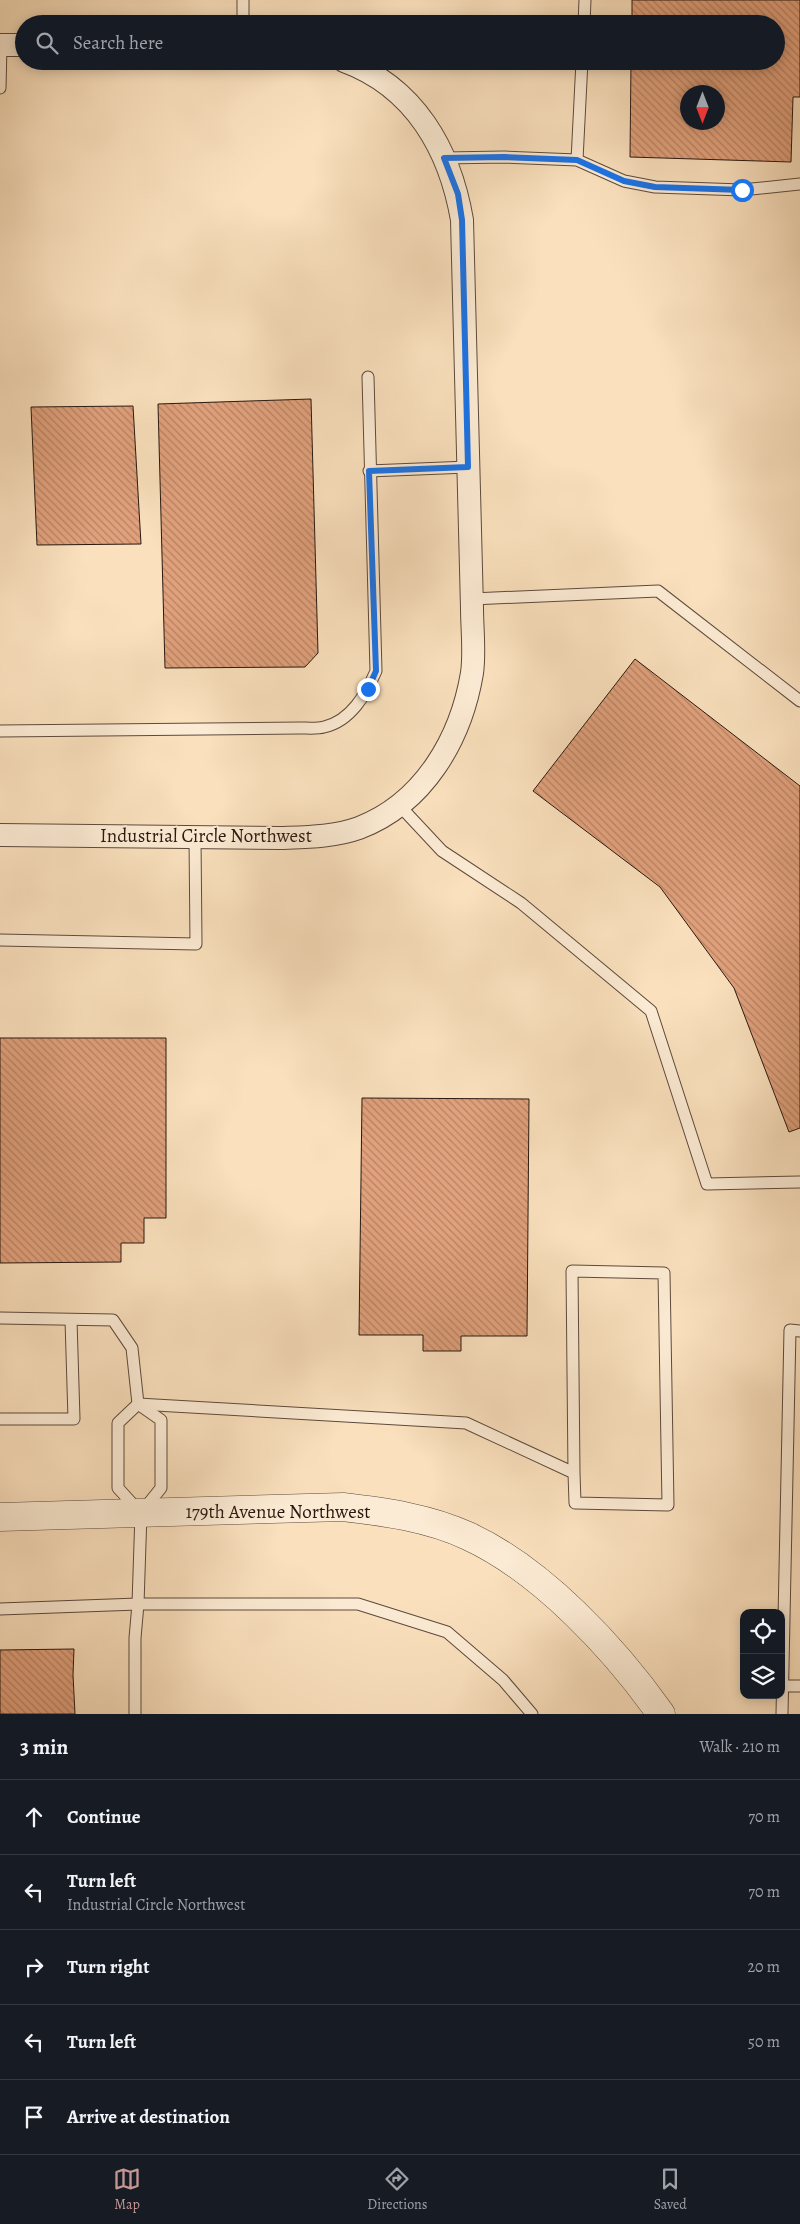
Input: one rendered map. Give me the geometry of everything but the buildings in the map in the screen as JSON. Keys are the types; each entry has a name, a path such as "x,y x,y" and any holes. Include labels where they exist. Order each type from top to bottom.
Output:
{"street":[{"path":"0,45 15,45"},
{"name":"Industrial Circle Northwest","path":"0,835 280,838 322,836 358,828 399,806 414,794 436,767 453,737 465,705 472,671 472,598 462,220 458,194 440,146 409,105 372,74 363,70"},
{"name":"179th Avenue Northwest","path":"0,1517 343,1507 390,1512 431,1522 468,1536 510,1560 559,1599 615,1655 662,1714"}],"lane":[{"path":"243,0 243,15"},
{"path":"584,15 585,0"},
{"path":"0,45 0,88"},
{"path":"577,160 582,70"},
{"path":"444,158 504,157 577,160 624,181 655,187 742,190 800,184"},
{"path":"0,730 308,728 324,727 342,720 368,689 376,671 369,471 368,377"},
{"path":"369,471 468,467"},
{"path":"472,598 658,591 800,701"},
{"path":"399,806 442,851 521,903 651,1011 707,1184 800,1182"},
{"path":"0,940 196,944 195,837"},
{"path":"572,1271 664,1273 668,1505 575,1504 574,1473 572,1271"},
{"path":"0,1318 113,1320 132,1348 138,1404 161,1420 162,1488 141,1513 138,1604 134,1638 135,1714"},
{"path":"0,1419 74,1419 71,1320"},
{"path":"784,1654 790,1330 800,1331"},
{"path":"141,1513 118,1488 118,1423 138,1404 466,1423 574,1473"},
{"path":"0,1609 138,1604 358,1604 447,1632 503,1680 532,1714"},
{"path":"785,1686 800,1686"},
{"path":"782,1714 783,1699"}],"route":[{"path":"368,689 376,671 369,471 468,467 462,220 458,194 444,158 504,157 577,160 624,181 655,187 742,190"}]}
